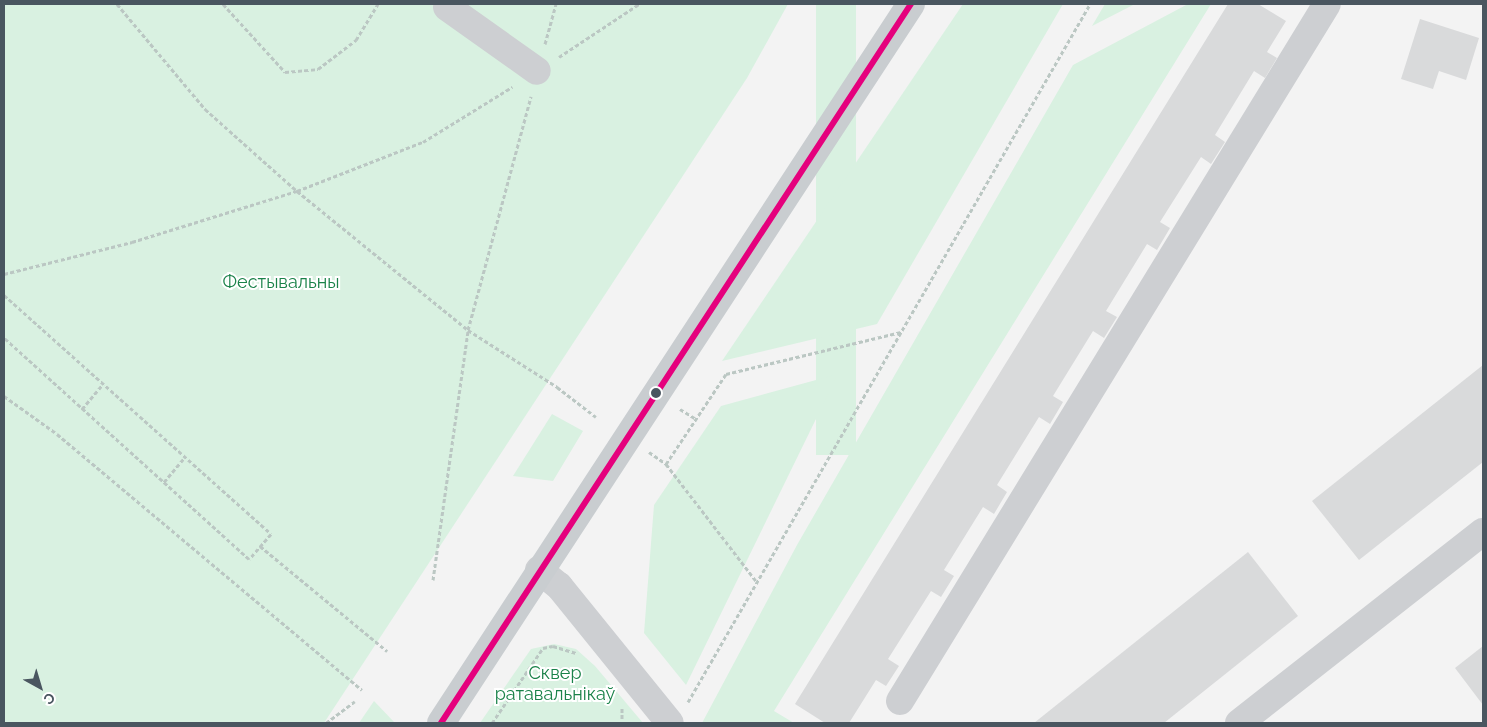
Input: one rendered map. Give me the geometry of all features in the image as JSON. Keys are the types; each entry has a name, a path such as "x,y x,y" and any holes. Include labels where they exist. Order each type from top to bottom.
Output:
{"main road":[{"path":"441,723 539,570 911,4"}],"street":[{"path":"900,701 1327,4"},
{"path":"447,7 537,71"},
{"path":"1239,723 1483,532"},
{"path":"539,570 559,586 677,716"}],"path":[{"path":"117,4 205,109 297,191 468,330 557,387 596,416"},
{"path":"223,4 285,72 318,69 356,40 378,4"},
{"path":"432,580 468,330 556,4"},
{"path":"4,274 132,242 297,191 423,142 537,71 639,4"},
{"path":"677,716 757,582 1090,4"},
{"path":"4,295 271,534 249,559 4,338"},
{"path":"666,464 726,374 902,332"},
{"path":"82,408 103,384"},
{"path":"4,396 57,434 362,690"},
{"path":"649,452 666,464 757,582"},
{"path":"164,482 185,457"},
{"path":"260,546 387,651"},
{"path":"492,723 543,648 567,650 580,657"},
{"path":"326,723 355,700"},
{"path":"622,706 622,723"}],"green space":[{"name":"Фестывальны","path":"4,4 788,4 747,78 324,723 4,723"},
{"path":"816,4 856,4 856,455 816,455"},
{"path":"963,4 1063,4 877,324 722,361"},
{"path":"1105,4 1135,4 1092,26"},
{"path":"1188,4 1211,4 774,711 794,723 702,723 797,545 1073,65"},
{"path":"838,374 686,685 644,633 654,505 721,406"},
{"path":"552,414 583,431 553,481 513,476"},
{"name":"Сквер ратавальнікаў","path":"554,644 576,649 595,666 643,723 480,723 531,649"},
{"path":"374,701 395,723 359,723"}],"building":[{"path":"1228,4 1258,4 1286,21 1267,52 1277,58 1265,78 1254,71 1215,135 1225,142 1211,164 1201,157 1160,222 1170,228 1157,250 1147,244 1106,311 1117,317 1104,338 1093,331 1053,396 1063,402 1050,424 1039,417 997,485 1007,492 994,514 983,507 944,570 954,576 941,597 931,591 888,659 899,666 886,686 876,680 849,723 825,723 795,704"},
{"path":"1420,19 1479,38 1466,80 1439,71 1433,89 1401,79"},
{"path":"1483,365 1483,462 1359,560 1312,501"},
{"path":"1248,552 1298,616 1164,723 1034,723"},
{"path":"1483,646 1483,705 1455,668"}],"transit line":[{"path":"441,723 911,4"}]}
